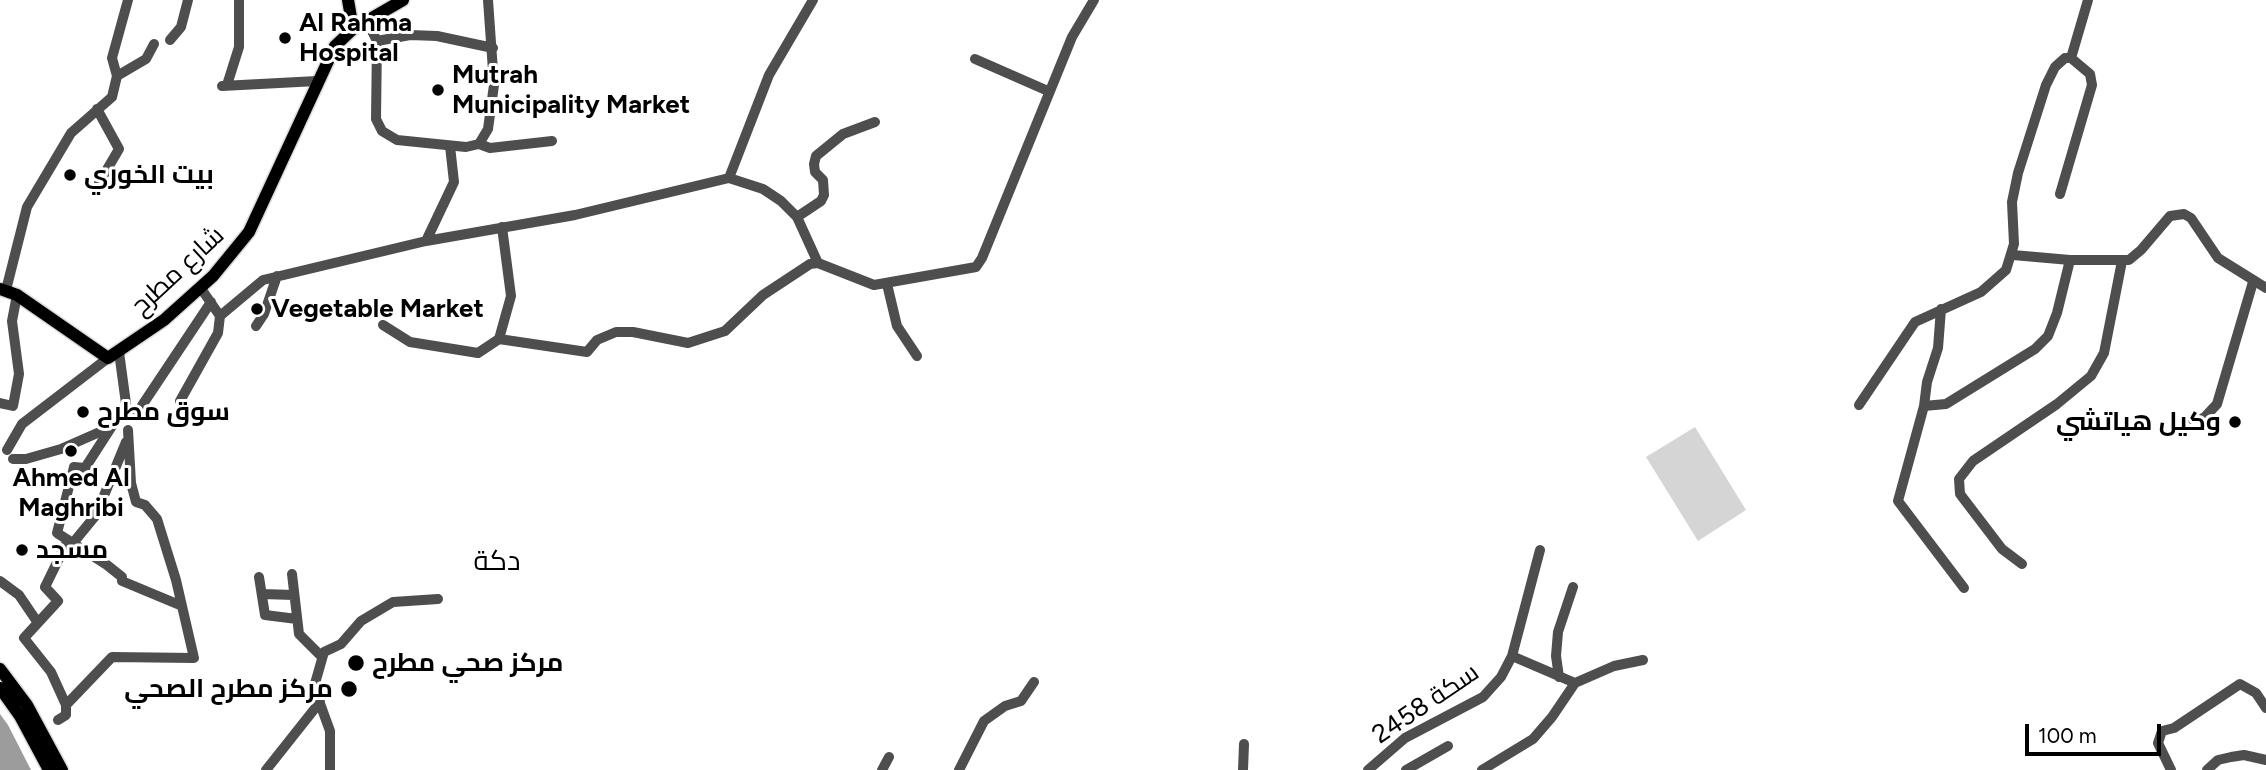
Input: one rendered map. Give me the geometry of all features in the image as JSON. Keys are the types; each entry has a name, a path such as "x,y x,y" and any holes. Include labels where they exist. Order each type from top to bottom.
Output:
{"main road":[{"path":"348,0 353,29"},
{"name":"شارع مطرح","path":"113,355 164,320 200,287 249,232 335,46 353,29 403,0"},
{"path":"8,291 113,355"},
{"path":"0,669 27,705 62,770"},
{"path":"0,688 20,716 49,770"}],"street":[{"path":"0,403 13,406 19,373 8,291 27,207 71,133 111,97 117,76 112,58 128,0"},
{"path":"170,40 181,27 188,0"},
{"path":"239,0 237,58 225,85 317,81"},
{"path":"479,144 488,129 494,85 488,0"},
{"path":"729,178 769,75 813,0"},
{"path":"499,339 582,352 591,349 605,334 616,332 633,332 688,343 704,340 724,331 764,295 802,268 818,263 863,282 887,284 976,267 1010,191 1048,91 1072,37 1094,0"},
{"path":"2071,58 2088,0"},
{"path":"366,21 377,41 376,119 382,131 397,140 466,148 479,144 490,148 552,141"},
{"path":"377,41 410,35 437,36 493,48"},
{"path":"117,76 146,59 154,44"},
{"path":"1860,405 1914,322 1992,286 2006,270 2012,255 2012,202 2018,173 2046,85 2056,67 2065,58 2071,58 2090,74 2092,85 2060,194"},
{"path":"975,59 1048,91"},
{"path":"97,110 118,149 99,183"},
{"path":"797,217 821,201 824,195 823,180 815,172 816,156 843,134 875,122"},
{"path":"426,241 454,182 450,146"},
{"path":"220,316 254,286 277,276 426,241 575,215 729,178 763,189 797,217 818,263"},
{"path":"2012,255 2122,261 2136,256 2170,216 2184,214 2191,218 2218,258 2266,288"},
{"path":"383,325 404,340 439,349 478,353 499,339 511,296 502,227"},
{"path":"1924,406 1946,404 2035,349 2048,336 2057,313 2070,260"},
{"path":"2022,564 2002,549 1960,494 1959,480 1973,461 2057,404 2091,376 2104,354 2122,261"},
{"path":"256,326 264,314 277,276"},
{"path":"2193,420 2204,418 2217,404 2253,282"},
{"path":"887,284 897,326 917,356"},
{"path":"180,401 218,333 220,316 200,287"},
{"path":"7,450 22,424 113,355 132,412 211,303"},
{"path":"1941,309 1940,339 1898,501 1964,588"},
{"path":"13,459 26,459 122,430"},
{"path":"58,720 66,715 66,705 46,664 24,638 58,601 45,587 71,542 96,515 122,430"},
{"path":"122,430 85,468 74,467 57,533 122,577 122,582 182,606"},
{"path":"66,705 112,657 194,658 157,519 145,505 136,502 122,430"},
{"name":"سكة 2458","path":"1368,770 1405,738 1483,698 1501,677 1512,656 1540,550"},
{"path":"292,574 299,634 322,657"},
{"path":"259,577 265,615 297,620"},
{"path":"0,581 19,595 38,623"},
{"path":"1559,677 1556,656 1558,632 1573,587"},
{"path":"262,594 294,595"},
{"path":"330,770 330,731 314,687 324,652 341,644 361,621 393,603 438,599"},
{"path":"1512,656 1574,683"},
{"path":"1482,770 1533,738 1552,717 1574,683 1614,666 1643,660"},
{"path":"959,770 984,721 1005,706 1021,701 1034,682"},
{"path":"2171,770 2158,743 2162,731 2174,728 2240,684 2256,693 2266,708"},
{"path":"266,770 320,702"},
{"path":"1243,770 1244,744"},
{"path":"1406,770 1448,746"},
{"path":"2207,770 2218,760 2231,757 2244,755 2266,760"},
{"path":"882,770 889,757"}],"shaded area":[{"path":"1695,427 1746,510 1698,541 1646,457"},
{"path":"0,714 8,725 31,770 0,770"}],"place":[{"name":"Al Rahma Hospital","path":"285,38"},
{"name":"Mutrah Municipality Market","path":"438,90"},
{"name":"بيت الخوري","path":"70,175"},
{"name":"Vegetable Market","path":"257,309"},
{"name":"سوق مطرح","path":"83,412"},
{"name":"وكيل هياتشي","path":"2235,422"},
{"name":"Ahmed Al Maghribi","path":"71,451"},
{"name":"مسجد","path":"22,550"},
{"name":"مركز صحي مطرح","path":"356,663"},
{"name":"مركز مطرح الصحي","path":"349,689"}],"district":[{"name":"دكة","path":"497,562"}]}
